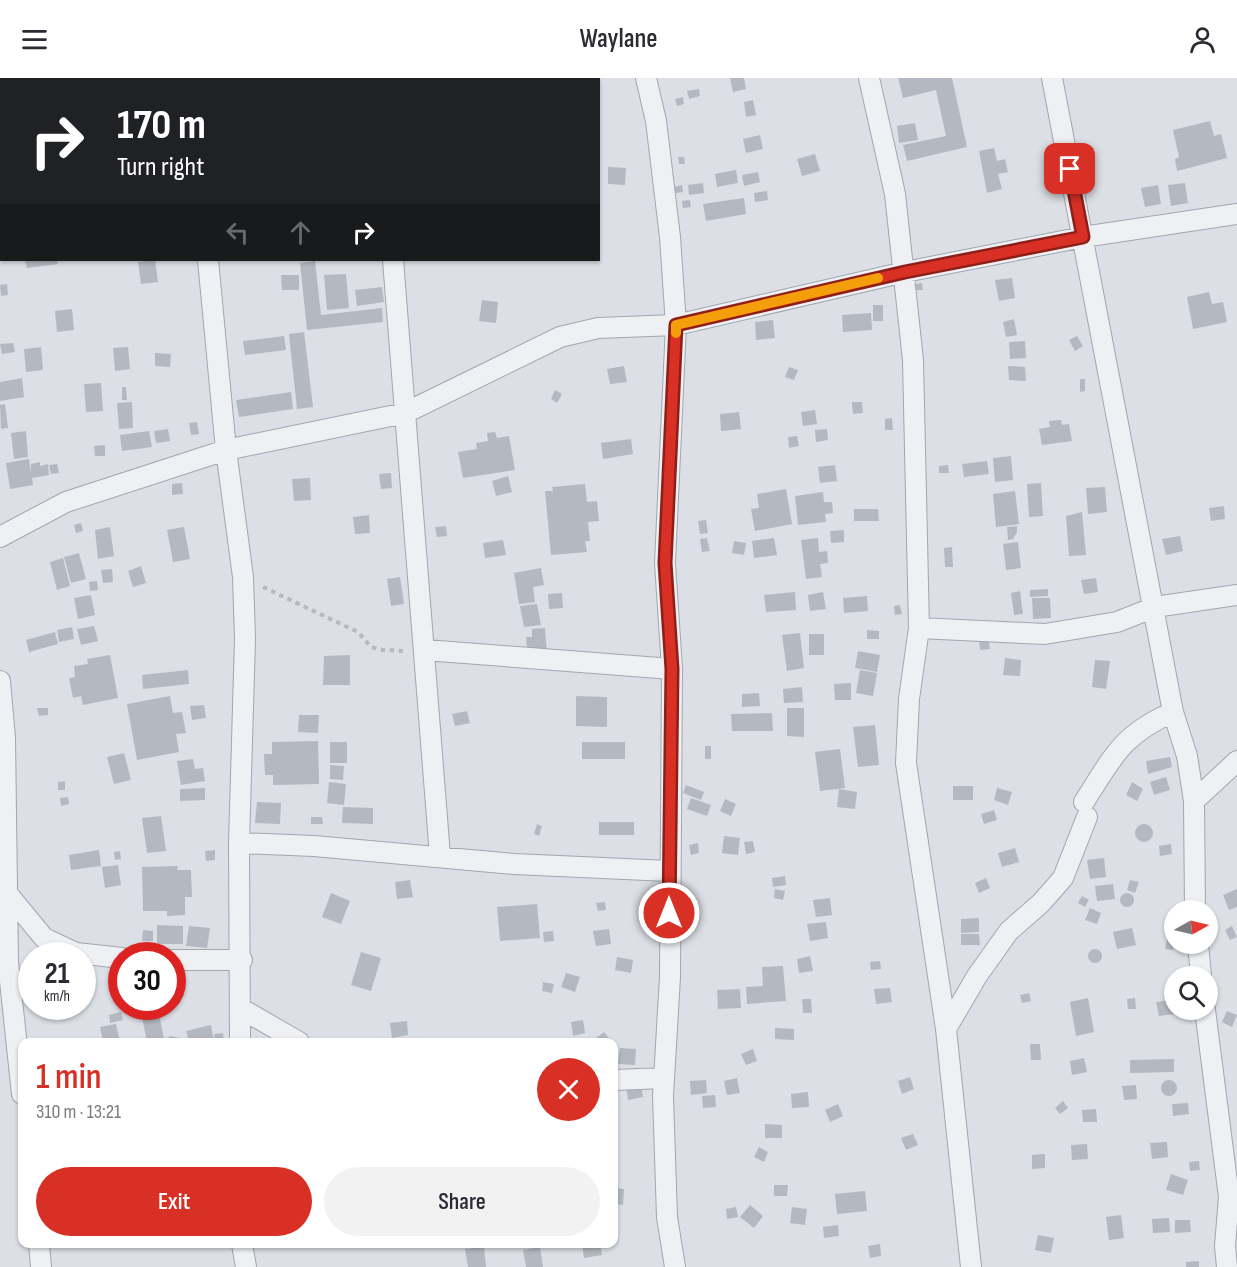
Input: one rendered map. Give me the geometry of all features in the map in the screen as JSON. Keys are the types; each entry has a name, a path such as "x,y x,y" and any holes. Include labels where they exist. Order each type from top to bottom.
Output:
{"street":[{"path":"646,78 656,121 669,226 676,325 665,563 672,669 670,977 664,1078 667,1217 675,1267"},
{"path":"869,78 895,194 913,360 919,628 909,699 906,763 946,1029 971,1267"},
{"path":"1052,78 1155,607 1173,712 1186,756 1194,801 1195,900"},
{"path":"0,537 66,502 226,450 405,413 560,337 598,328 676,325 905,272 1083,237 1237,214"},
{"path":"208,261 226,450 243,578 245,639 239,843 242,960 240,1038"},
{"path":"393,261 440,856"},
{"path":"919,628 1046,634 1117,622 1155,607 1237,595"},
{"path":"425,650 672,669"},
{"path":"0,681 5,738 9,962 18,1053"},
{"path":"946,1029 977,976 1009,931 1041,903 1063,879 1085,810 1122,743 1147,723 1173,712"},
{"path":"1194,801 1237,761"},
{"path":"239,843 314,846 514,864 669,871"},
{"path":"7,893 44,938 76,953 108,956"},
{"path":"186,960 242,960"},
{"path":"240,1008 292,1038"},
{"path":"1206,1020 1229,1197 1225,1246 1227,1267"},
{"path":"618,1080 664,1078"},
{"path":"39,1248 41,1267"},
{"path":"243,1248 246,1267"}],"path":[{"path":"243,578 358,632 371,646 383,650 425,650"}],"building":[{"path":"730,78 744,78 746,89 733,92"},
{"path":"898,78 952,78 967,147 907,161 903,145 946,136 936,90 903,98"},
{"path":"699,89 700,96 689,99 687,91"},
{"path":"683,97 684,104 677,106 675,99"},
{"path":"753,100 756,115 746,117 744,102"},
{"path":"1210,121 1214,136 1221,134 1227,158 1177,171 1175,159 1179,157 1173,130"},
{"path":"915,123 918,140 899,143 897,126"},
{"path":"760,135 763,149 746,153 743,139"},
{"path":"994,148 997,161 1005,159 1008,172 998,174 1002,189 987,193 979,151"},
{"path":"815,154 820,171 802,176 797,159"},
{"path":"678,157 684,157 685,164 679,164"},
{"path":"608,167 626,168 625,185 608,184"},
{"path":"736,170 738,183 717,187 715,174"},
{"path":"758,172 760,182 744,186 742,175"},
{"path":"703,183 704,193 689,195 688,185"},
{"path":"1185,183 1188,203 1171,206 1168,185"},
{"path":"682,185 683,192 676,193 674,187"},
{"path":"1158,185 1161,204 1145,207 1141,188"},
{"path":"767,191 768,200 755,202 754,193"},
{"path":"744,198 746,214 706,221 703,204"},
{"path":"690,200 691,207 683,208 682,201"},
{"path":"25,261 57,261 58,264 27,268"},
{"path":"155,261 158,282 141,284 138,262"},
{"path":"315,261 321,315 382,308 383,322 307,330 300,263"},
{"path":"346,274 349,308 327,310 324,275"},
{"path":"281,275 299,275 299,290 282,290"},
{"path":"1012,278 1015,298 999,301 995,280"},
{"path":"922,283 923,290 916,290 916,284"},
{"path":"7,284 8,295 1,296 0,285"},
{"path":"382,287 384,302 357,306 355,290"},
{"path":"1209,292 1212,304 1223,302 1227,322 1193,329 1187,297"},
{"path":"482,300 498,302 496,323 479,321"},
{"path":"873,305 883,305 883,321 873,321"},
{"path":"72,309 74,330 57,332 55,311"},
{"path":"871,313 872,330 843,332 842,315"},
{"path":"1014,319 1017,335 1006,337 1003,322"},
{"path":"773,320 775,338 756,340 755,322"},
{"path":"304,332 313,407 297,409 289,334"},
{"path":"284,336 286,350 245,355 243,341"},
{"path":"1077,336 1083,346 1075,351 1069,340"},
{"path":"1025,341 1026,358 1010,359 1009,342"},
{"path":"13,343 15,352 2,354 0,344"},
{"path":"41,347 43,370 26,372 24,349"},
{"path":"128,347 130,369 115,371 113,348"},
{"path":"155,353 171,354 170,367 155,366"},
{"path":"624,366 627,382 610,384 607,369"},
{"path":"1008,366 1025,367 1026,381 1009,380"},
{"path":"789,367 798,370 794,380 785,377"},
{"path":"22,378 24,397 0,401 0,382"},
{"path":"1080,379 1085,379 1085,391 1080,392"},
{"path":"101,383 103,411 86,412 84,384"},
{"path":"122,387 126,387 127,400 122,400"},
{"path":"555,390 562,394 557,403 551,399"},
{"path":"291,392 293,409 239,417 236,400"},
{"path":"132,402 133,428 119,429 117,403"},
{"path":"852,402 862,402 863,413 853,414"},
{"path":"5,404 8,428 1,429 0,405"},
{"path":"815,410 817,424 803,426 801,412"},
{"path":"739,412 741,429 721,431 720,414"},
{"path":"892,418 893,430 885,430 885,419"},
{"path":"1061,420 1062,425 1069,424 1072,441 1042,445 1039,429 1050,427 1049,421"},
{"path":"197,422 199,434 191,435 189,423"},
{"path":"168,429 170,441 156,443 154,431"},
{"path":"827,429 828,440 816,442 815,430"},
{"path":"26,431 28,457 14,459 11,433"},
{"path":"149,431 152,447 122,451 120,435"},
{"path":"495,432 497,438 509,436 515,470 463,478 458,452 477,449 476,443 488,441 487,433"},
{"path":"797,436 799,446 789,448 788,437"},
{"path":"631,439 633,454 603,459 601,443"},
{"path":"105,445 105,456 95,456 94,446"},
{"path":"1011,456 1013,480 995,482 993,458"},
{"path":"29,459 31,474 31,464 40,462 40,466 48,464 49,475 32,478 33,485 10,489 6,463"},
{"path":"987,461 989,474 964,477 962,464"},
{"path":"57,464 59,473 51,474 49,465"},
{"path":"835,465 837,481 820,483 818,467"},
{"path":"948,465 949,473 939,473 939,466"},
{"path":"391,473 392,488 381,489 379,474"},
{"path":"508,476 512,492 496,496 492,481"},
{"path":"310,478 311,500 294,501 292,479"},
{"path":"182,483 183,494 172,495 172,484"},
{"path":"1041,483 1043,516 1029,517 1027,484"},
{"path":"585,484 587,502 597,501 599,521 588,522 590,541 585,541 587,552 551,555 545,491 553,491 552,487"},
{"path":"1105,487 1107,512 1088,514 1086,488"},
{"path":"786,489 792,524 755,531 751,509 759,508 757,494"},
{"path":"1015,491 1019,524 996,527 993,494"},
{"path":"823,492 824,502 832,502 833,513 825,514 826,522 798,525 795,496"},
{"path":"1224,506 1225,519 1211,521 1209,508"},
{"path":"854,509 878,509 879,521 854,521"},
{"path":"1082,512 1086,555 1069,556 1066,516"},
{"path":"369,515 370,533 355,534 353,517"},
{"path":"706,520 708,533 700,534 698,521"},
{"path":"81,523 83,531 76,533 74,525"},
{"path":"446,526 447,536 437,537 435,527"},
{"path":"1017,526 1013,539 1008,540 1007,527"},
{"path":"110,527 114,556 98,559 95,530"},
{"path":"184,527 190,559 173,562 167,530"},
{"path":"844,530 844,542 831,543 830,531"},
{"path":"1180,536 1183,551 1166,555 1162,539"},
{"path":"707,538 710,551 702,552 700,539"},
{"path":"774,538 777,555 754,558 752,541"},
{"path":"818,538 819,552 827,551 828,563 820,564 822,577 806,579 801,540"},
{"path":"503,540 506,555 485,558 483,543"},
{"path":"734,541 746,543 744,555 732,553"},
{"path":"1018,542 1021,568 1006,570 1003,544"},
{"path":"952,547 953,567 945,567 944,548"},
{"path":"79,553 86,579 71,583 64,557"},
{"path":"63,558 70,586 57,590 50,562"},
{"path":"141,566 146,583 133,587 128,571"},
{"path":"541,568 544,585 533,587 535,602 519,604 514,573"},
{"path":"112,569 113,582 103,583 101,570"},
{"path":"400,577 404,604 391,606 387,579"},
{"path":"1096,578 1098,592 1084,594 1081,580"},
{"path":"97,581 98,590 90,591 89,582"},
{"path":"1048,589 1048,596 1030,597 1030,590"},
{"path":"1020,591 1023,614 1014,615 1011,593"},
{"path":"795,592 796,610 766,612 764,595"},
{"path":"823,592 826,609 810,611 808,595"},
{"path":"562,593 563,608 549,609 548,594"},
{"path":"91,595 95,615 78,619 74,598"},
{"path":"867,596 868,611 844,613 843,598"},
{"path":"1032,598 1050,598 1051,618 1033,619"},
{"path":"537,604 541,625 524,627 520,606"},
{"path":"900,605 902,614 895,615 894,606"},
{"path":"94,626 98,641 81,645 77,629"},
{"path":"72,627 74,639 59,642 57,630"},
{"path":"545,628 547,654 533,655 533,648 527,649 526,637 532,637 532,629"},
{"path":"867,630 879,631 879,639 867,639"},
{"path":"55,632 58,644 29,652 26,640"},
{"path":"800,633 804,668 787,671 782,635"},
{"path":"809,634 824,634 824,655 809,655"},
{"path":"988,634 990,649 980,650 979,636"},
{"path":"858,651 880,655 877,672 855,668"},
{"path":"110,655 118,698 83,705 81,696 73,698 69,678 75,677 74,666 88,664 87,659"},
{"path":"350,655 350,685 323,685 324,656"},
{"path":"1005,658 1021,660 1020,676 1003,675"},
{"path":"1095,660 1110,661 1106,689 1092,687"},
{"path":"188,670 189,684 143,689 142,675"},
{"path":"860,670 877,673 873,696 856,693"},
{"path":"851,683 851,700 835,700 834,684"},
{"path":"802,687 803,702 784,703 783,689"},
{"path":"759,693 760,706 742,707 742,694"},
{"path":"170,696 173,713 182,712 186,733 176,734 179,752 137,760 127,704"},
{"path":"576,696 607,697 607,727 576,726"},
{"path":"204,705 206,718 192,720 190,706"},
{"path":"37,708 48,708 48,715 39,716"},
{"path":"787,708 804,708 804,737 787,736"},
{"path":"467,711 470,723 455,726 452,714"},
{"path":"772,713 773,731 732,731 731,714"},
{"path":"299,715 319,715 318,733 298,732"},
{"path":"875,725 879,765 858,767 853,727"},
{"path":"318,741 319,784 273,785 273,775 265,775 264,754 272,754 272,742"},
{"path":"330,742 347,742 347,763 330,763"},
{"path":"582,742 625,742 625,759 582,759"},
{"path":"705,746 711,746 711,759 705,759"},
{"path":"840,749 845,788 820,791 815,752"},
{"path":"124,753 131,780 114,784 107,757"},
{"path":"1170,757 1172,767 1148,774 1146,761"},
{"path":"193,759 195,769 203,768 205,781 181,785 177,761"},
{"path":"330,765 344,766 343,780 330,779"},
{"path":"1166,777 1170,790 1154,795 1150,782"},
{"path":"65,781 65,790 58,790 58,782"},
{"path":"329,782 346,784 344,805 327,803"},
{"path":"1132,782 1143,789 1137,801 1126,795"},
{"path":"686,785 704,792 701,800 683,793"},
{"path":"953,786 973,786 973,800 953,800"},
{"path":"205,788 205,800 180,801 180,789"},
{"path":"997,788 1012,792 1008,805 994,800"},
{"path":"839,789 857,792 855,809 837,807"},
{"path":"68,797 69,804 61,806 60,798"},
{"path":"691,798 711,805 707,816 687,809"},
{"path":"725,799 736,804 731,816 720,811"},
{"path":"257,802 281,803 280,824 255,823"},
{"path":"343,807 373,808 373,824 342,823"},
{"path":"994,810 997,820 984,824 981,814"},
{"path":"161,816 166,851 147,853 142,818"},
{"path":"311,817 322,817 323,824 311,824"},
{"path":"599,822 634,822 634,835 599,835"},
{"path":"537,824 542,826 539,836 534,834"},
{"path":"1144,824 1150,827 1153,833 1150,839 1144,842 1138,839 1135,833 1138,827"},
{"path":"724,836 740,838 738,855 722,853"},
{"path":"753,841 755,852 746,854 744,842"},
{"path":"698,843 699,853 691,855 689,845"},
{"path":"1171,844 1172,854 1160,856 1159,846"},
{"path":"1015,848 1019,862 1002,867 998,853"},
{"path":"99,850 101,866 71,870 69,855"},
{"path":"215,850 215,860 206,861 205,851"},
{"path":"120,851 121,859 115,860 114,852"},
{"path":"1104,858 1106,877 1090,879 1087,860"},
{"path":"118,865 121,885 105,888 102,867"},
{"path":"178,866 177,870 191,870 192,897 185,897 185,915 167,916 167,911 143,911 142,867"},
{"path":"785,876 786,885 773,887 772,878"},
{"path":"986,878 990,888 979,893 975,883"},
{"path":"410,880 413,897 397,899 395,882"},
{"path":"1130,880 1139,882 1135,893 1127,890"},
{"path":"1113,884 1115,899 1097,901 1095,886"},
{"path":"687,889 688,898 679,899 677,891"},
{"path":"775,889 785,891 783,900 774,898"},
{"path":"1237,889 1237,907 1229,910 1223,895"},
{"path":"331,893 350,901 341,924 322,917"},
{"path":"1127,893 1132,895 1134,900 1132,905 1127,907 1122,905 1120,900 1122,895"},
{"path":"1082,896 1089,900 1085,907 1078,903"},
{"path":"830,898 832,915 816,917 813,900"},
{"path":"605,902 606,910 598,911 596,903"},
{"path":"537,904 540,938 500,941 497,907"},
{"path":"1090,908 1101,913 1097,924 1085,920"},
{"path":"979,918 979,932 961,933 961,919"},
{"path":"826,922 828,938 810,941 807,924"},
{"path":"157,925 183,926 183,942 157,942"},
{"path":"189,926 210,928 207,948 186,946"},
{"path":"1232,926 1237,937 1230,940 1225,930"},
{"path":"1132,928 1136,945 1117,949 1113,932"},
{"path":"609,929 611,944 596,946 593,931"},
{"path":"143,930 153,931 153,941 142,941"},
{"path":"553,931 554,941 544,942 543,932"},
{"path":"961,934 979,934 980,945 961,945"},
{"path":"1095,949 1100,951 1102,956 1100,961 1095,963 1090,961 1088,956 1090,951"},
{"path":"361,952 381,958 371,991 351,985"},
{"path":"810,956 813,971 799,973 797,959"},
{"path":"617,957 633,960 631,973 615,970"},
{"path":"880,961 881,969 871,970 870,962"},
{"path":"783,966 786,1001 747,1004 746,987 763,986 762,967"},
{"path":"566,973 580,977 575,992 561,987"},
{"path":"543,982 554,984 552,993 542,991"},
{"path":"890,988 892,1002 876,1004 874,989"},
{"path":"740,989 741,1008 718,1009 717,990"},
{"path":"1029,993 1031,1001 1022,1003 1020,995"},
{"path":"1088,998 1094,1032 1076,1036 1070,1002"},
{"path":"1135,998 1136,1009 1128,1009 1127,999"},
{"path":"802,999 811,999 812,1013 803,1013"},
{"path":"1164,1001 1164,1015 1159,1016 1156,1002"},
{"path":"1227,1011 1237,1015 1232,1027 1222,1022"},
{"path":"142,1020 160,1020 164,1038 146,1038"},
{"path":"583,1020 585,1033 573,1036 571,1022"},
{"path":"407,1021 408,1035 392,1038 390,1023"},
{"path":"116,1024 119,1038 102,1038 100,1027"},
{"path":"211,1025 213,1038 188,1038 186,1031"},
{"path":"775,1028 794,1029 794,1040 775,1039"},
{"path":"604,1032 609,1038 596,1038"},
{"path":"223,1033 224,1038 215,1038 214,1034"},
{"path":"1030,1044 1040,1044 1041,1060 1031,1060"},
{"path":"620,1048 636,1049 635,1065 618,1064"},
{"path":"753,1049 757,1061 746,1065 741,1054"},
{"path":"1084,1058 1087,1072 1072,1075 1070,1061"},
{"path":"1174,1059 1174,1072 1130,1073 1130,1060"},
{"path":"910,1077 914,1089 902,1094 898,1081"},
{"path":"737,1078 740,1093 727,1095 724,1081"},
{"path":"706,1080 707,1093 691,1095 690,1081"},
{"path":"1166,1080 1172,1080 1177,1088 1175,1094 1166,1096 1161,1091 1161,1085"},
{"path":"641,1083 643,1097 628,1100 626,1085"},
{"path":"1136,1085 1137,1099 1124,1100 1122,1086"},
{"path":"808,1092 809,1107 792,1108 791,1094"},
{"path":"715,1095 716,1107 703,1108 702,1096"},
{"path":"1063,1101 1068,1108 1060,1114 1055,1108"},
{"path":"1188,1103 1189,1114 1173,1116 1172,1104"},
{"path":"838,1104 843,1116 830,1122 825,1110"},
{"path":"1096,1109 1097,1122 1083,1122 1082,1110"},
{"path":"765,1124 782,1125 782,1138 765,1138"},
{"path":"913,1134 918,1145 906,1150 901,1138"},
{"path":"1167,1142 1168,1157 1152,1159 1150,1143"},
{"path":"1087,1144 1088,1159 1072,1160 1071,1145"},
{"path":"759,1147 768,1152 764,1162 754,1157"},
{"path":"1045,1154 1045,1168 1032,1169 1032,1155"},
{"path":"1199,1161 1200,1170 1190,1171 1189,1162"},
{"path":"1171,1174 1188,1180 1183,1195 1166,1190"},
{"path":"774,1185 788,1185 787,1196 774,1196"},
{"path":"618,1188 624,1189 623,1205 618,1204"},
{"path":"865,1191 867,1211 837,1214 835,1194"},
{"path":"750,1205 763,1216 754,1228 740,1217"},
{"path":"736,1207 738,1217 727,1219 726,1209"},
{"path":"792,1207 807,1209 805,1225 790,1223"},
{"path":"1121,1215 1124,1238 1109,1240 1106,1217"},
{"path":"1169,1218 1170,1232 1153,1233 1152,1219"},
{"path":"1175,1220 1190,1220 1191,1232 1175,1233"},
{"path":"838,1225 839,1236 824,1238 823,1227"},
{"path":"1038,1235 1054,1238 1051,1253 1035,1250"},
{"path":"880,1244 881,1256 870,1258 868,1246"},
{"path":"484,1248 486,1267 468,1267 465,1249"},
{"path":"540,1248 543,1267 526,1267 523,1250"},
{"path":"583,1248 601,1248 602,1255 584,1258"},
{"path":"1199,1261 1199,1267 1186,1267 1186,1262"}],"slow traffic":[{"path":"676,333 676,325 878,278"}],"route":[{"path":"669,913 672,669 665,563 667,470 676,325 905,272 1083,237 1070,169"}]}
